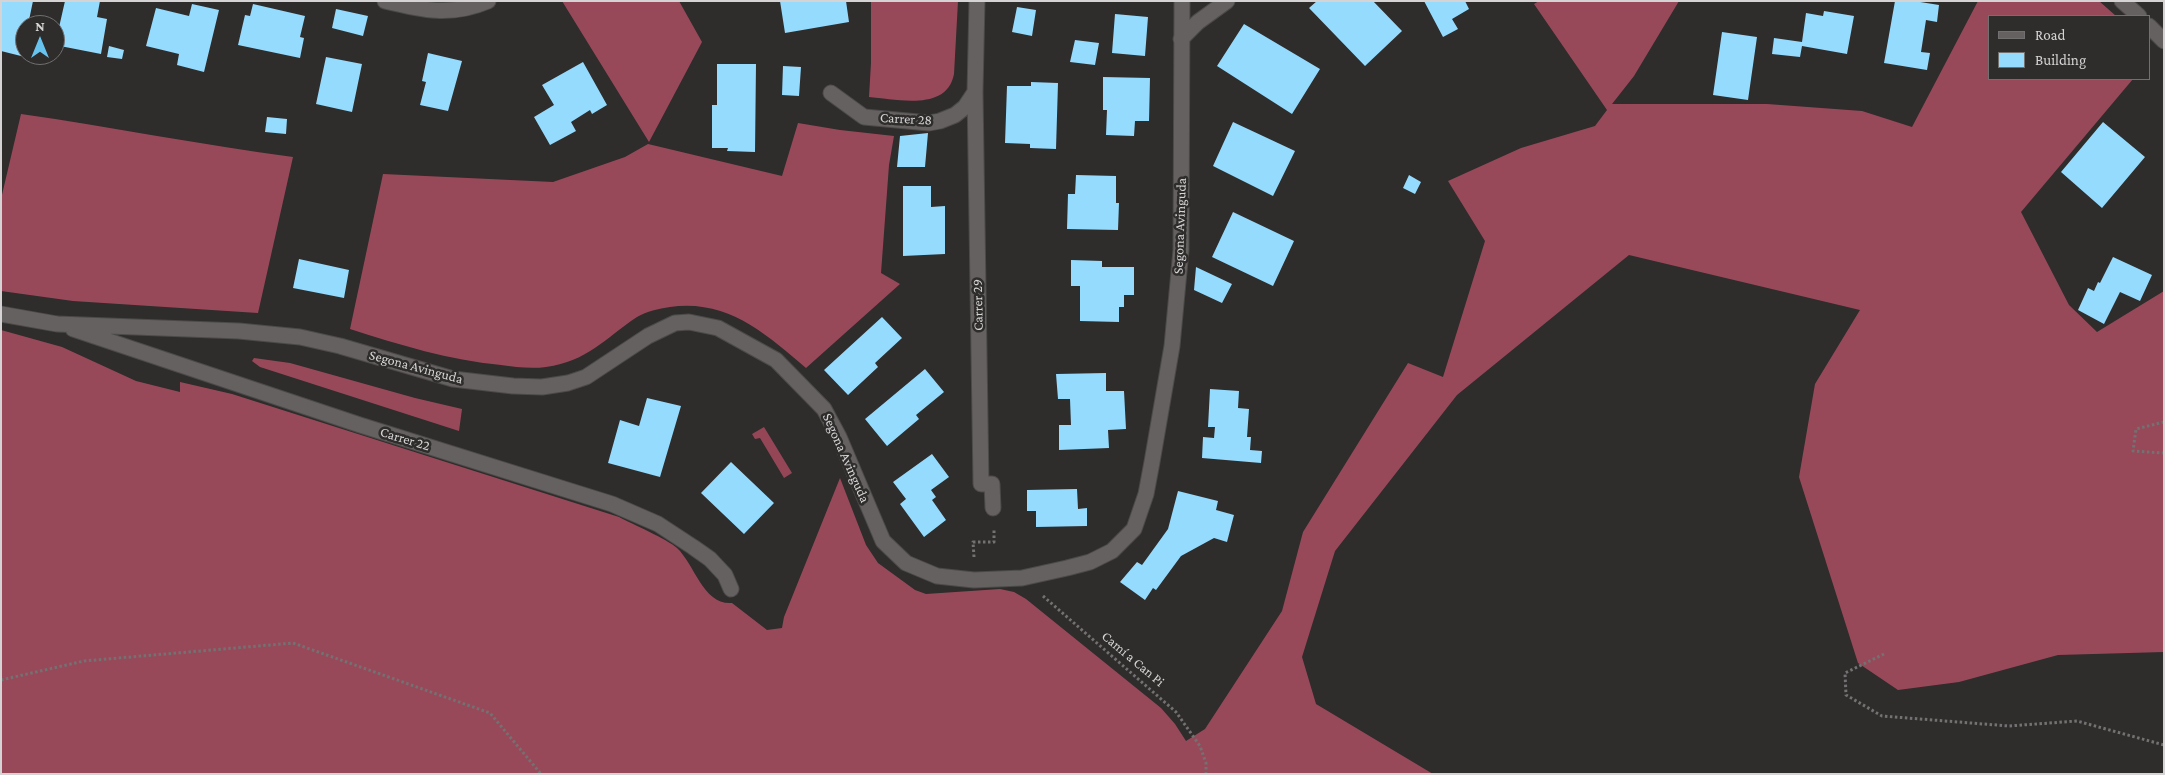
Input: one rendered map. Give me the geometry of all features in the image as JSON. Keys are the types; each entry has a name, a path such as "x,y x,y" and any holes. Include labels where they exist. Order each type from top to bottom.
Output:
{"street":[{"path":"385,1 439,12 460,10 488,1"},
{"path":"975,92 977,1"},
{"name":"Segona Avinguda","path":"1,314 57,324 231,331 300,337 340,346 452,379 542,387 568,383 586,377 648,336 675,323 689,322 718,328 776,360 824,408 839,437 883,540 906,563 937,576 974,580 1022,578 1090,562 1112,551 1134,529 1146,494 1165,388 1177,295 1181,231 1182,1"},
{"path":"1181,39 1198,22 1227,1"},
{"path":"2122,1 2137,15"},
{"path":"2150,27 2164,41"},
{"name":"Carrer 28","path":"831,93 864,116 928,123 955,115 965,107 975,92"},
{"name":"Carrer 29","path":"975,92 981,484 992,484 993,508"},
{"name":"Carrer 22","path":"57,324 360,425 629,511 658,524 710,559 725,574 731,589"}],"path":[{"path":"2164,422 2136,429 2133,451 2164,453"},
{"path":"974,580 973,542 994,542 994,525"},
{"name":"Camí a Can Pi","path":"1022,578 1176,712 1200,746 1206,763 1206,774"},
{"path":"1,680 84,661 293,643 490,713 541,774"},
{"path":"1884,654 1845,673 1846,695 1882,716 2009,726 2077,721 2164,745"}],"shaded area":[{"path":"562,1 679,1 702,42 649,142"},
{"path":"871,1 958,1 954,74 949,86 942,94 931,99 906,101 869,97"},
{"path":"1539,1 1679,1 1634,76 1612,104 1767,104 1862,111 1912,127 1978,1 2099,1 2115,15 1988,15 1988,80 2132,80 2021,212 2069,305 2097,332 2164,291 2164,652 2058,655 1959,682 1898,690 1858,663 1799,477 1815,384 1860,310 1629,255 1457,395 1335,551 1302,657 1316,704 1433,774 1,774 1,330 62,347 136,381 180,392 180,382 232,394 619,517 672,544 683,555 700,583 714,598 722,602 732,603 767,630 782,628 784,617 840,478 866,545 878,563 915,590 926,594 1000,589 1014,592 1026,599 1161,708 1186,741 1205,729 1282,611 1303,532 1408,363 1443,377 1485,241 1448,181 1521,148 1595,126 1607,110 1534,4"},
{"path":"21,114 293,157 258,313 73,301 1,291 1,199"},
{"path":"798,123 894,136 889,165 881,273 900,284 806,368 760,331 744,321 710,308 691,306 670,307 645,313 585,354 561,364 540,368 462,360 350,329 383,174 553,182 625,157 648,144 782,176"},
{"path":"254,358 290,363 415,398 462,409 459,431 260,367 252,361"},
{"path":"764,427 792,473 784,478 760,438 755,439 752,434"}],"building":[{"path":"1,1 33,1 30,15 15,15 15,54 1,51"},
{"path":"65,1 100,1 97,17 107,19 101,54 65,47 65,15 62,15"},
{"path":"780,1 846,1 849,22 785,33"},
{"path":"1317,1 1373,1 1402,31 1365,66 1309,8"},
{"path":"1424,1 1465,1 1469,9 1452,19 1458,29 1443,37"},
{"path":"1895,1 1914,1 1939,5 1937,22 1926,20 1921,52 1930,53 1927,70 1884,63"},
{"path":"192,4 219,10 204,72 177,65 179,54 146,46 156,8 189,16"},
{"path":"253,4 305,16 300,37 304,38 300,58 238,45 245,15 250,16"},
{"path":"1017,7 1036,10 1032,36 1012,32"},
{"path":"336,9 368,16 363,36 332,28"},
{"path":"1824,11 1854,16 1847,54 1802,46 1800,57 1772,54 1774,38 1802,42 1806,13 1823,16"},
{"path":"1115,14 1148,17 1145,56 1112,53"},
{"path":"1244,24 1320,69 1292,114 1217,66"},
{"path":"1722,32 1757,37 1748,100 1713,95"},
{"path":"1075,40 1099,43 1095,65 1070,62"},
{"path":"109,46 124,50 122,59 107,57"},
{"path":"428,53 462,61 448,111 420,105 426,82 422,81"},
{"path":"326,57 362,64 352,112 316,104"},
{"path":"583,62 607,105 592,114 590,110 571,122 576,131 550,145 534,117 554,105 542,85"},
{"path":"717,64 756,64 755,152 727,151 728,148 712,148 712,105 717,105"},
{"path":"783,66 801,67 799,96 782,95"},
{"path":"1103,77 1150,78 1149,121 1135,121 1134,136 1106,135 1107,110 1103,110"},
{"path":"1031,82 1058,83 1056,149 1030,148 1030,144 1005,143 1007,86 1031,86"},
{"path":"267,117 287,119 286,134 265,132"},
{"path":"1233,122 1295,151 1273,196 1213,166"},
{"path":"2103,122 2145,157 2102,208 2061,172"},
{"path":"928,133 925,167 897,167 900,136"},
{"path":"1076,175 1116,176 1116,203 1119,203 1118,230 1067,229 1068,194 1075,194"},
{"path":"1409,175 1421,182 1415,194 1403,188"},
{"path":"903,186 931,186 931,207 945,206 945,254 903,256"},
{"path":"1233,212 1294,241 1273,286 1212,257"},
{"path":"2113,257 2152,275 2140,301 2120,292 2104,324 2078,310 2088,288 2094,291"},
{"path":"299,259 349,270 344,298 293,288"},
{"path":"1071,260 1102,261 1102,267 1134,267 1134,295 1124,295 1124,307 1119,307 1119,322 1080,321 1080,286 1071,286"},
{"path":"1196,267 1232,284 1222,303 1194,290"},
{"path":"882,317 902,338 875,363 878,367 848,395 824,370"},
{"path":"925,369 944,392 916,415 919,419 887,446 865,419"},
{"path":"1106,373 1106,391 1124,391 1126,429 1108,430 1109,448 1059,450 1059,425 1071,425 1070,399 1058,399 1056,374"},
{"path":"1210,389 1239,391 1238,408 1249,409 1247,437 1251,437 1250,450 1262,451 1261,463 1202,458 1203,437 1214,438 1215,427 1208,427"},
{"path":"647,398 681,406 660,477 608,463 620,420 639,426"},
{"path":"932,454 949,477 931,490 936,497 932,500 946,520 924,537 900,504 906,499 893,482"},
{"path":"731,462 774,503 744,534 701,493"},
{"path":"1077,489 1078,509 1087,508 1087,526 1036,527 1036,511 1027,511 1027,490"},
{"path":"1178,491 1218,501 1216,510 1234,515 1227,542 1214,538 1181,556 1156,590 1153,588 1145,600 1120,582 1137,562 1142,565 1168,529"}]}
